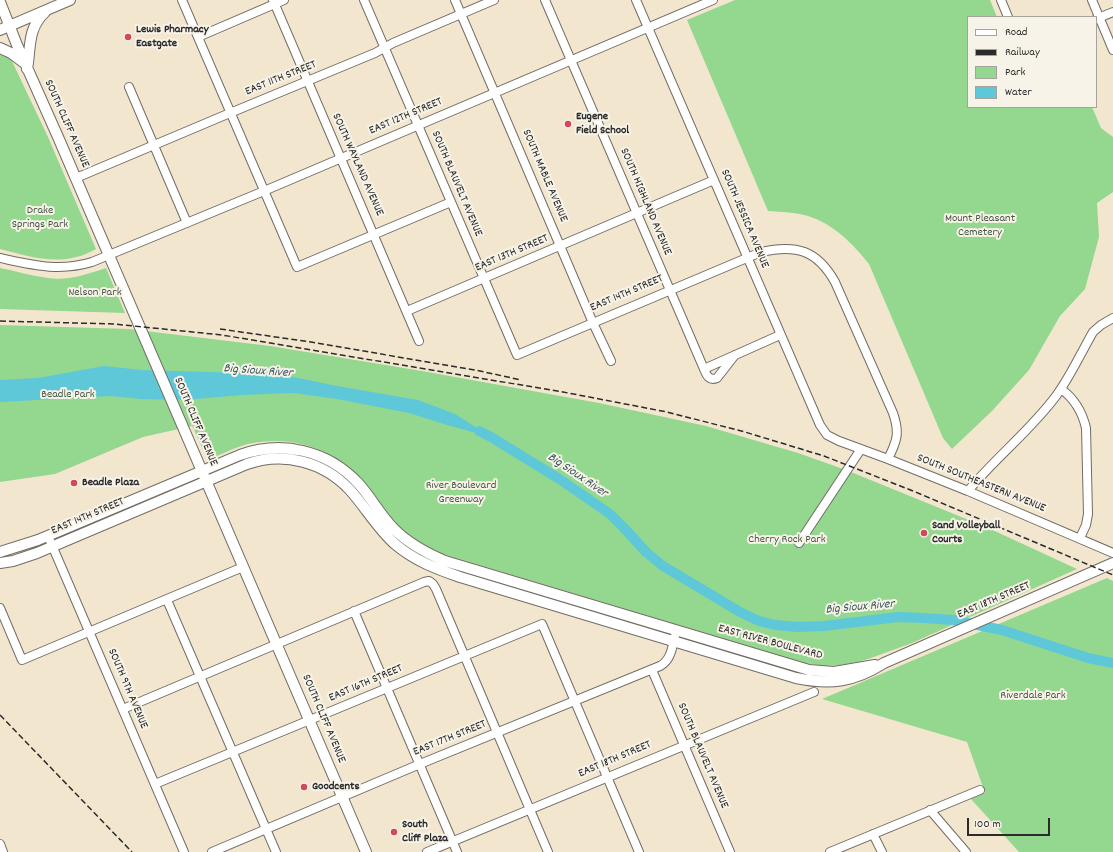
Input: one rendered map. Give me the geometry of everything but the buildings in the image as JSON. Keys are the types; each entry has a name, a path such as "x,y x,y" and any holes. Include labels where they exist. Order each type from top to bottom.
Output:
{"main road":[{"path":"4,28 70,0"},
{"name":"SOUTH CLIFF AVENUE","path":"0,2 4,28 26,67 76,178 366,852"},
{"path":"0,48 11,53 26,67 30,56 29,45 31,35 38,20 48,9"},
{"path":"194,452 207,462 250,446 255,445 262,448"},
{"path":"206,481 208,475 215,470 253,454 272,451 278,447"},
{"name":"EAST RIVER BOULEVARD","path":"202,471 240,455 262,448 278,447 303,451 333,463 342,469 358,483 394,529 414,545 433,556 464,567 813,670 843,671 884,663"},
{"name":"EAST RIVER BOULEVARD","path":"206,481 247,464 263,460 290,459 310,463 327,472 344,484 387,536 407,553 429,566 460,577 796,678 814,681 852,679 884,663"},
{"path":"139,509 150,500 192,482 199,477 202,471"},
{"name":"EAST 14TH STREET","path":"0,552 48,536 202,471"},
{"name":"EAST 14TH STREET","path":"0,563 24,558 206,481"},
{"path":"139,509 152,508 198,490 204,491 214,499"},
{"name":"EAST 18TH STREET","path":"884,663 1113,563"}],"street":[{"path":"182,0 297,267 451,202"},
{"path":"198,37 273,2 284,0"},
{"name":"SOUTH BLAUVELT AVENUE","path":"364,0 517,355"},
{"name":"SOUTH MABLE AVENUE","path":"455,0 593,323 612,361"},
{"name":"EAST 11TH STREET","path":"76,178 230,112 307,81 494,0"},
{"name":"SOUTH HIGHLAND AVENUE","path":"545,0 704,369"},
{"name":"SOUTH JESSICA AVENUE","path":"636,0 820,425 828,435 839,441"},
{"name":"EAST 12TH STREET","path":"0,258 44,267 64,268 83,265 109,256 712,0"},
{"path":"1001,0 1008,16"},
{"path":"1092,0 1098,19 1113,50"},
{"name":"SOUTH WAYLAND AVENUE","path":"273,2 419,341"},
{"path":"1098,19 1113,12"},
{"path":"129,88 187,223"},
{"name":"EAST 13TH STREET","path":"407,311 714,180"},
{"name":"EAST 14TH STREET","path":"517,355 747,257 777,248 802,250 823,264 830,273 887,398 897,424 897,441 888,459"},
{"path":"968,491 1018,439 1061,389 1093,332 1113,318"},
{"path":"736,355 721,374 714,380 710,379 704,369 780,335"},
{"path":"1061,389 1077,404 1083,416 1086,428 1088,514 1086,525 1080,538"},
{"name":"SOUTH SOUTHEASTERN AVENUE","path":"839,441 968,491 1113,553"},
{"path":"799,543 861,449"},
{"name":"SOUTH 9TH AVENUE","path":"48,536 184,852"},
{"path":"0,608 22,660 244,567"},
{"path":"122,709 429,581 436,589 548,852"},
{"path":"167,600 276,852"},
{"path":"354,611 457,852"},
{"name":"EAST 16TH STREET","path":"155,784 542,624 574,702"},
{"name":"EAST 17TH STREET","path":"212,852 420,764 652,670 668,660 676,630"},
{"name":"SOUTH BLAUVELT AVENUE","path":"652,670 730,852"},
{"name":"EAST 18TH STREET","path":"427,852 814,692"},
{"path":"574,702 638,852"},
{"path":"830,852 980,790"},
{"path":"930,810 966,852"},
{"path":"873,834 882,852"},
{"path":"0,844 3,852"}],"green space":[{"name":"Mount Pleasant Cemetery","path":"735,0 990,0 997,16 967,16 967,108 1092,108 1101,128 1113,137 1113,192 1097,203 1099,237 1085,289 1060,316 1029,370 992,411 952,449 943,438 869,264 850,242 835,229 826,224 808,216 788,212 768,211 687,20"},
{"name":"Drake Springs Park","path":"0,51 11,59 48,137 96,249 84,255 57,260 38,258 0,249"},
{"name":"Nelson Park","path":"0,268 36,276 63,279 92,273 106,268 125,313 0,309"},
{"path":"0,325 129,329 270,346 422,371 599,403 706,426 798,453 846,470 986,527 1077,569 912,643 858,662 825,666 805,663 436,552 416,540 398,525 356,474 329,454 299,443 266,441 243,445 207,459 184,407 192,426 143,437 55,474 0,482"},
{"name":"Riverdale Park","path":"1107,578 1113,581 1113,852 1019,852 971,799 985,793 967,742 822,699"}],"water":[{"path":"104,366 142,370 279,374 418,400 455,414 491,437 409,413 337,399 293,393 242,395 184,400 141,399 110,396 0,402 0,380 38,378"}],"waterway":[{"name":"Big Sioux River","path":"479,431 561,480 610,514 646,552 663,566 740,612 759,621 775,625 798,627 824,626 898,617 953,620 1002,630 1088,658 1113,663"}],"railway":[{"path":"0,321 114,324 222,335 563,392 667,412 745,432 824,456 913,491 1113,575"},
{"path":"220,329 311,342 480,371 521,380"},
{"path":"0,715 132,852"}],"place":[{"name":"Lewis Pharmacy Eastgate","path":"128,37"},
{"name":"Eugene Field School","path":"568,124"},
{"name":"Beadle Plaza","path":"74,483"},
{"name":"Sand Volleyball Courts","path":"924,533"},
{"name":"Goodcents","path":"304,787"},
{"name":"South Cliff Plaza","path":"394,832"}],"park label":[{"name":"Beadle Park","path":"68,395"},
{"name":"River Boulevard Greenway","path":"461,493"},
{"name":"Cherry Rock Park","path":"787,540"}]}
